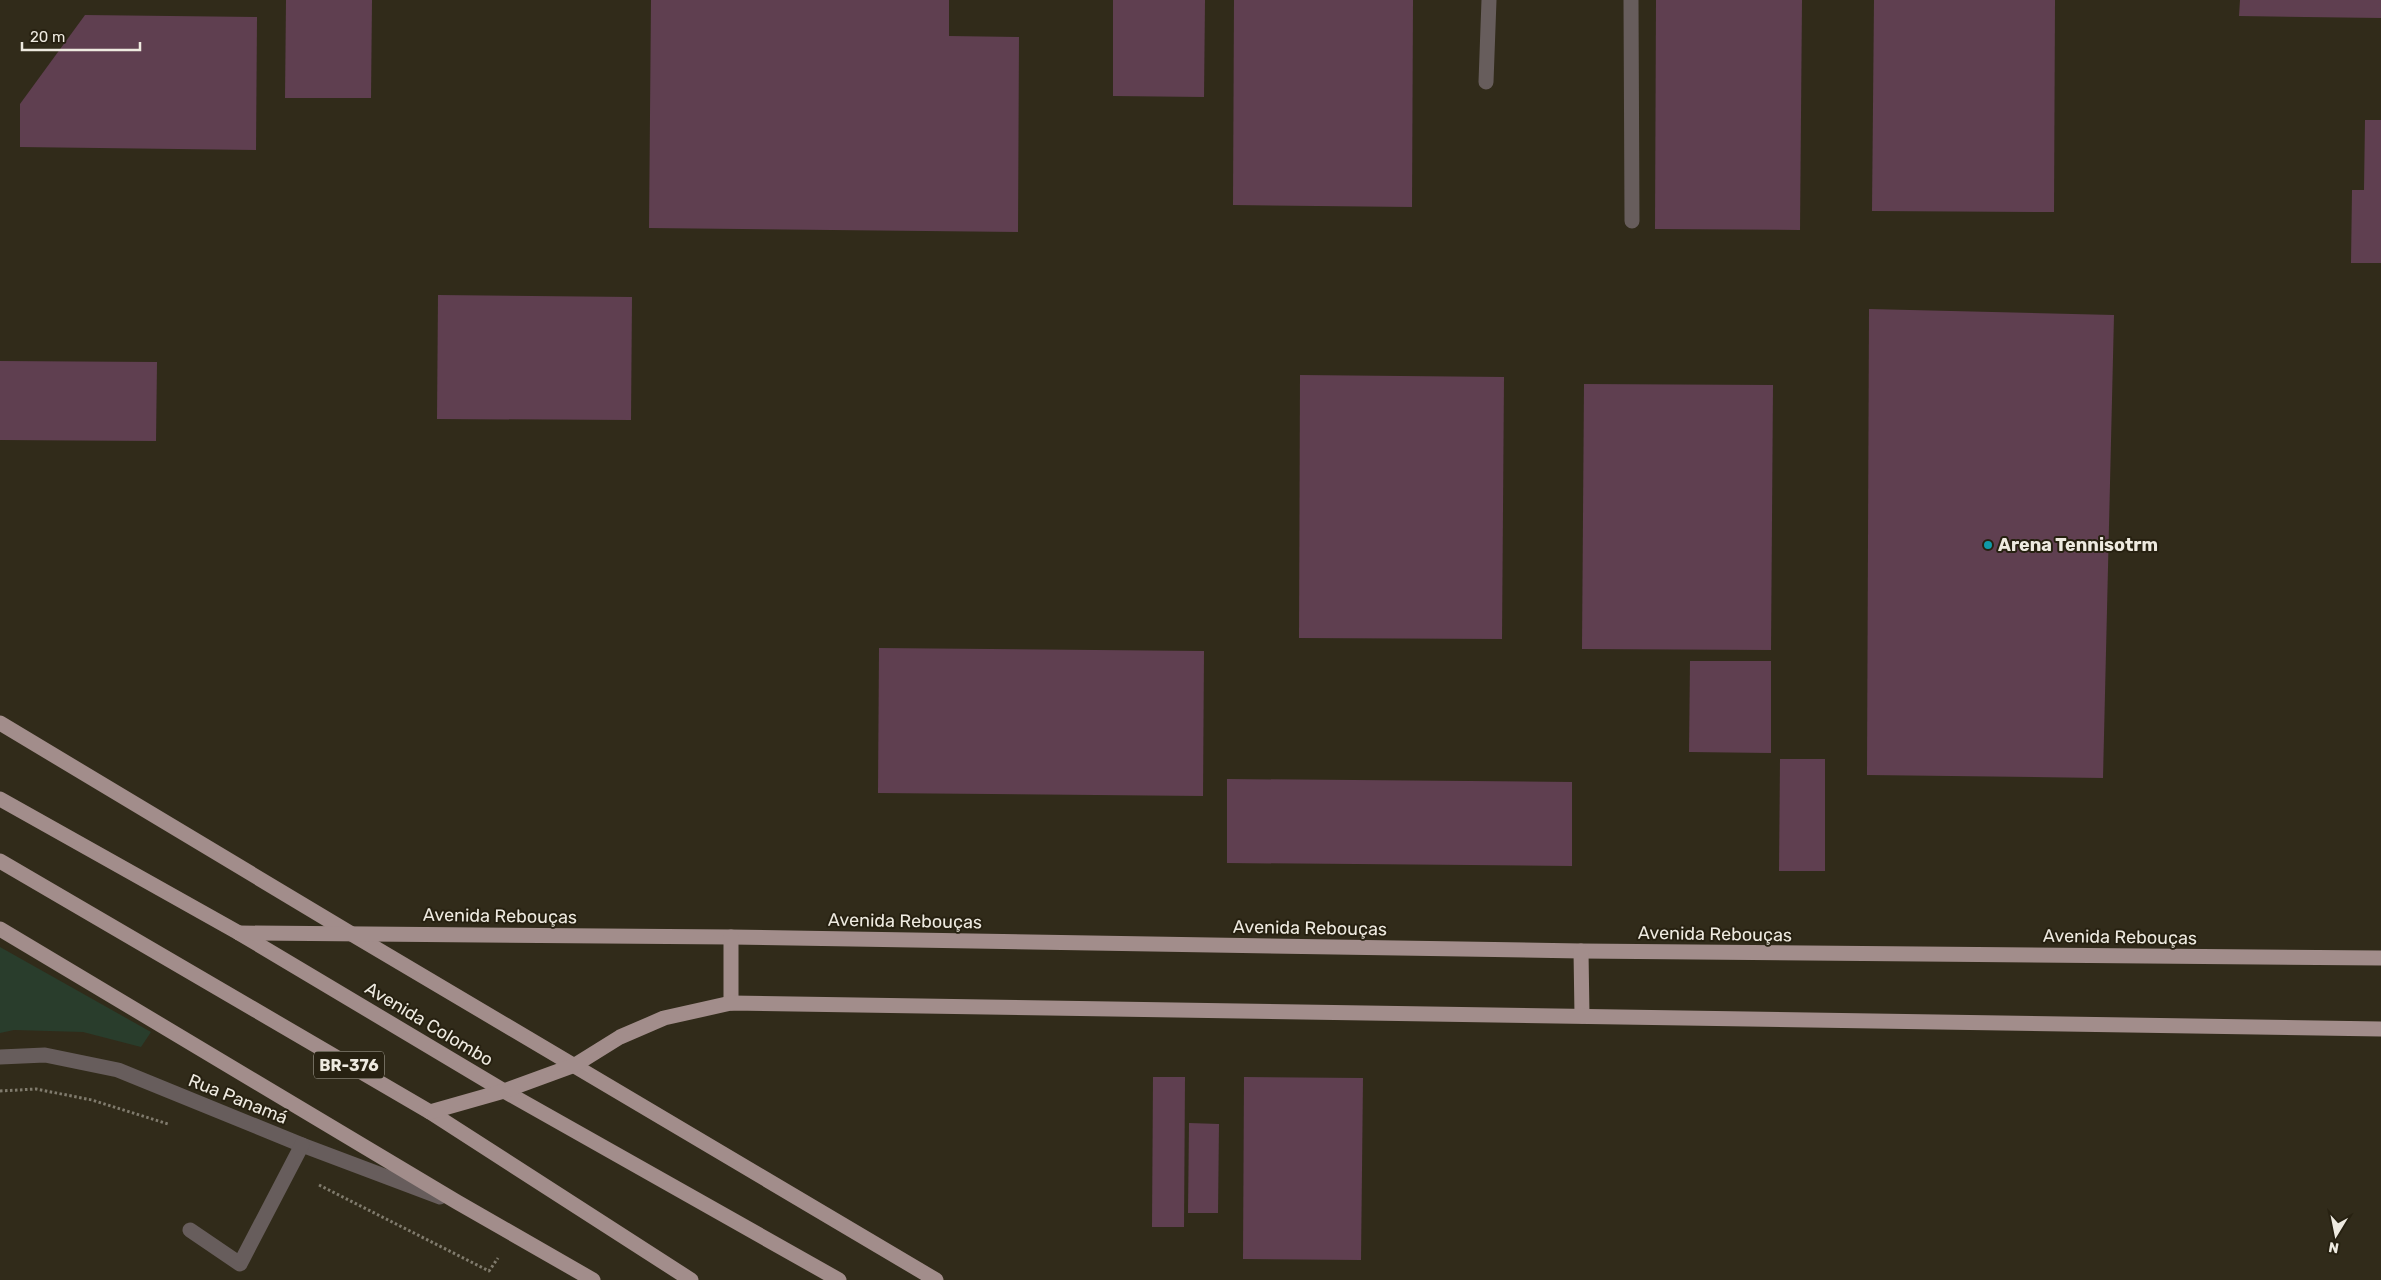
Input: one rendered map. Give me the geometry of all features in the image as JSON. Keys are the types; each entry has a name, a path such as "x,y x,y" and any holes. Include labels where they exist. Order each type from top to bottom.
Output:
{"main road":[{"path":"0,723 936,1280"},
{"name":"Avenida Colombo","path":"0,799 239,933 504,1091 839,1280"},
{"name":"BR-376","path":"0,861 430,1112 691,1280"},
{"path":"0,929 457,1202 593,1280"},
{"name":"Avenida Rebouças","path":"239,933 731,937 1581,951 2381,958"},
{"path":"731,937 731,1003"},
{"path":"1581,951 1582,1016"},
{"path":"430,1112 504,1091 575,1065 620,1037 664,1018 731,1003 2381,1029"}],"street":[{"path":"1486,82 1489,0"},
{"path":"1631,0 1632,221"},
{"name":"Rua Panamá","path":"0,1057 45,1055 118,1070 302,1145 457,1202"},
{"path":"190,1230 240,1264 302,1145"}],"green space":[{"path":"0,947 151,1032 141,1047 83,1032 14,1030 0,1033"}],"building":[{"path":"286,0 372,0 371,98 285,98"},
{"path":"651,0 949,0 949,36 1019,37 1018,232 649,228"},
{"path":"1113,0 1205,0 1204,97 1113,96"},
{"path":"1234,0 1413,0 1412,207 1233,205"},
{"path":"1656,0 1802,0 1800,230 1655,229"},
{"path":"1874,0 2055,0 2054,212 1872,211"},
{"path":"2240,0 2381,0 2381,18 2239,16"},
{"path":"85,15 257,17 256,150 20,147 20,104"},
{"path":"2365,120 2381,120 2381,263 2351,263 2352,190 2364,190"},
{"path":"438,295 632,297 631,420 437,419"},
{"name":"Arena Tennisotrm","path":"1869,309 2114,315 2103,778 1867,775"},
{"path":"0,361 157,362 156,441 0,440"},
{"path":"1300,375 1504,377 1502,639 1299,638"},
{"path":"1584,384 1773,385 1771,650 1582,649"},
{"path":"879,648 1204,651 1203,796 878,793"},
{"path":"1690,661 1771,661 1771,753 1689,752"},
{"path":"1780,759 1825,759 1825,871 1779,871"},
{"path":"1227,779 1572,782 1572,866 1227,863"},
{"path":"1153,1077 1185,1077 1184,1227 1152,1227"},
{"path":"1244,1077 1363,1078 1361,1260 1243,1259"},
{"path":"1189,1123 1219,1124 1218,1213 1188,1213"}],"place":[{"name":"Arena Tennisotrm","path":"1988,545"}]}
